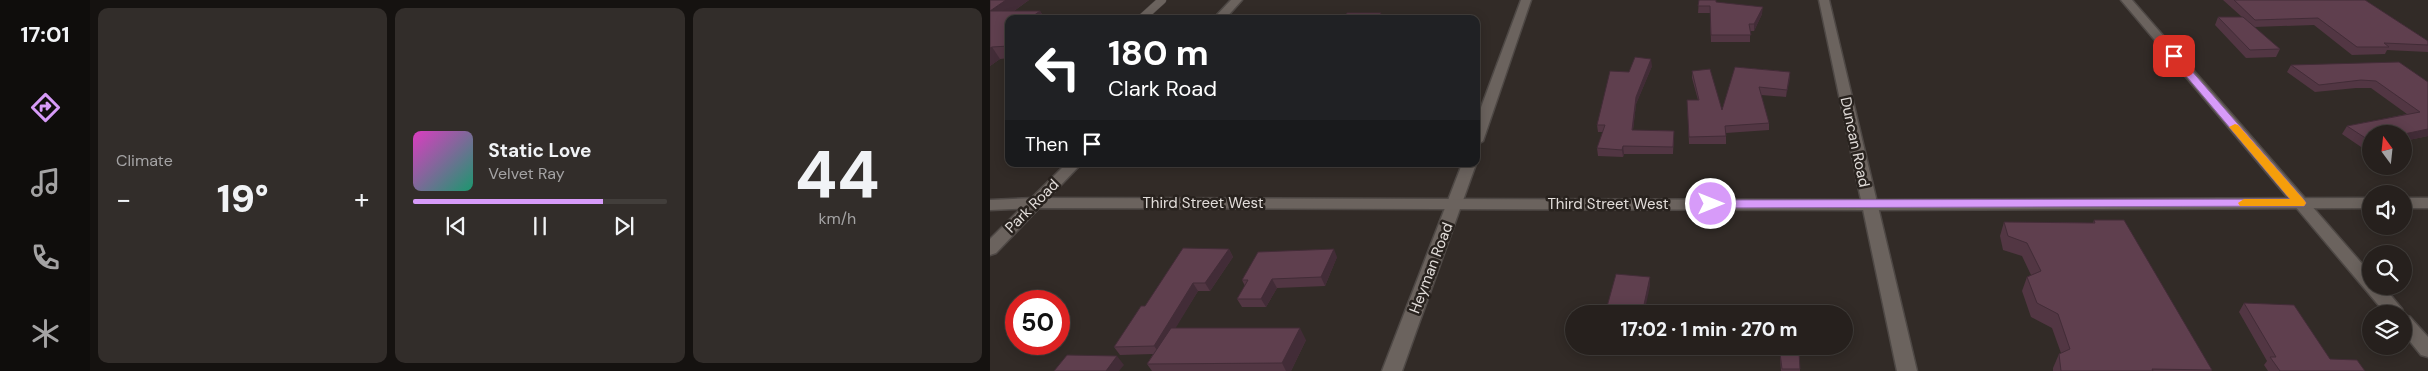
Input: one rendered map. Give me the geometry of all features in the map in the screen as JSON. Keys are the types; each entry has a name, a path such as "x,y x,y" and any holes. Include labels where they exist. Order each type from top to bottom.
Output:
{"street":[{"path":"1222,15 1237,0"},
{"path":"1480,129 1496,79 1526,0"},
{"name":"Duncan Road","path":"1824,0 1907,371"},
{"path":"2126,0 2362,274"},
{"name":"Park Road","path":"990,249 1071,167"},
{"name":"Heyman Road","path":"1392,371 1468,167"},
{"name":"Third Street West","path":"990,205 1035,203 1869,205 2362,203"},
{"path":"2412,203 2428,203"},
{"path":"2380,295 2388,305"},
{"path":"2412,331 2428,350"}],"lane":[{"path":"1145,15 1162,0"}],"building":[{"path":"990,0 1006,0 990,11"},
{"path":"1699,0 1716,0 1716,2 1763,7 1754,24 1749,24 1751,35 1711,35 1710,6 1698,6"},
{"path":"2234,0 2365,0 2428,41 2428,45 2384,43 2389,47 2357,47 2318,18 2255,20"},
{"path":"990,11 1040,11 1034,15 1005,15 1005,46 990,48"},
{"path":"1347,13 1381,13 1380,15 1346,15"},
{"path":"2218,17 2243,17 2280,49 2250,50"},
{"path":"1635,57 1651,59 1636,97 1632,130 1674,131 1673,147 1623,146 1622,150 1597,148 1605,125 1597,125 1610,71 1629,72"},
{"path":"2399,62 2428,82 2428,129 2412,132 2412,125 2362,125 2362,136 2347,126 2420,112 2376,81 2361,80 2319,85 2291,65"},
{"path":"1735,67 1790,72 1787,90 1759,87 1769,123 1725,126 1726,136 1689,137 1687,100 1699,100 1692,71 1710,69 1722,110"},
{"path":"2094,220 2124,220 2212,370 2061,371 2059,354 2070,349 2058,314 2037,303 2027,277 2041,271 2027,243 2008,236 2004,222 2095,223"},
{"path":"1183,248 1229,249 1205,283 1193,283 1154,346 1114,347 1141,306 1145,306"},
{"path":"1334,249 1321,277 1272,279 1261,299 1237,299 1248,280 1242,280 1258,252"},
{"path":"1616,274 1650,277 1644,305 1607,305"},
{"path":"2244,303 2294,305 2330,359 2357,360 2365,371 2280,371 2270,357 2276,357"},
{"path":"1171,328 1300,328 1282,363 1147,364"},
{"path":"1067,355 1117,356 1106,371 1054,371"},
{"path":"1780,355 1799,355 1800,369 1782,369"}],"slow traffic":[{"path":"2235,127 2300,203 2244,203"}],"route":[{"path":"1711,204 2300,203 2174,56"}]}
